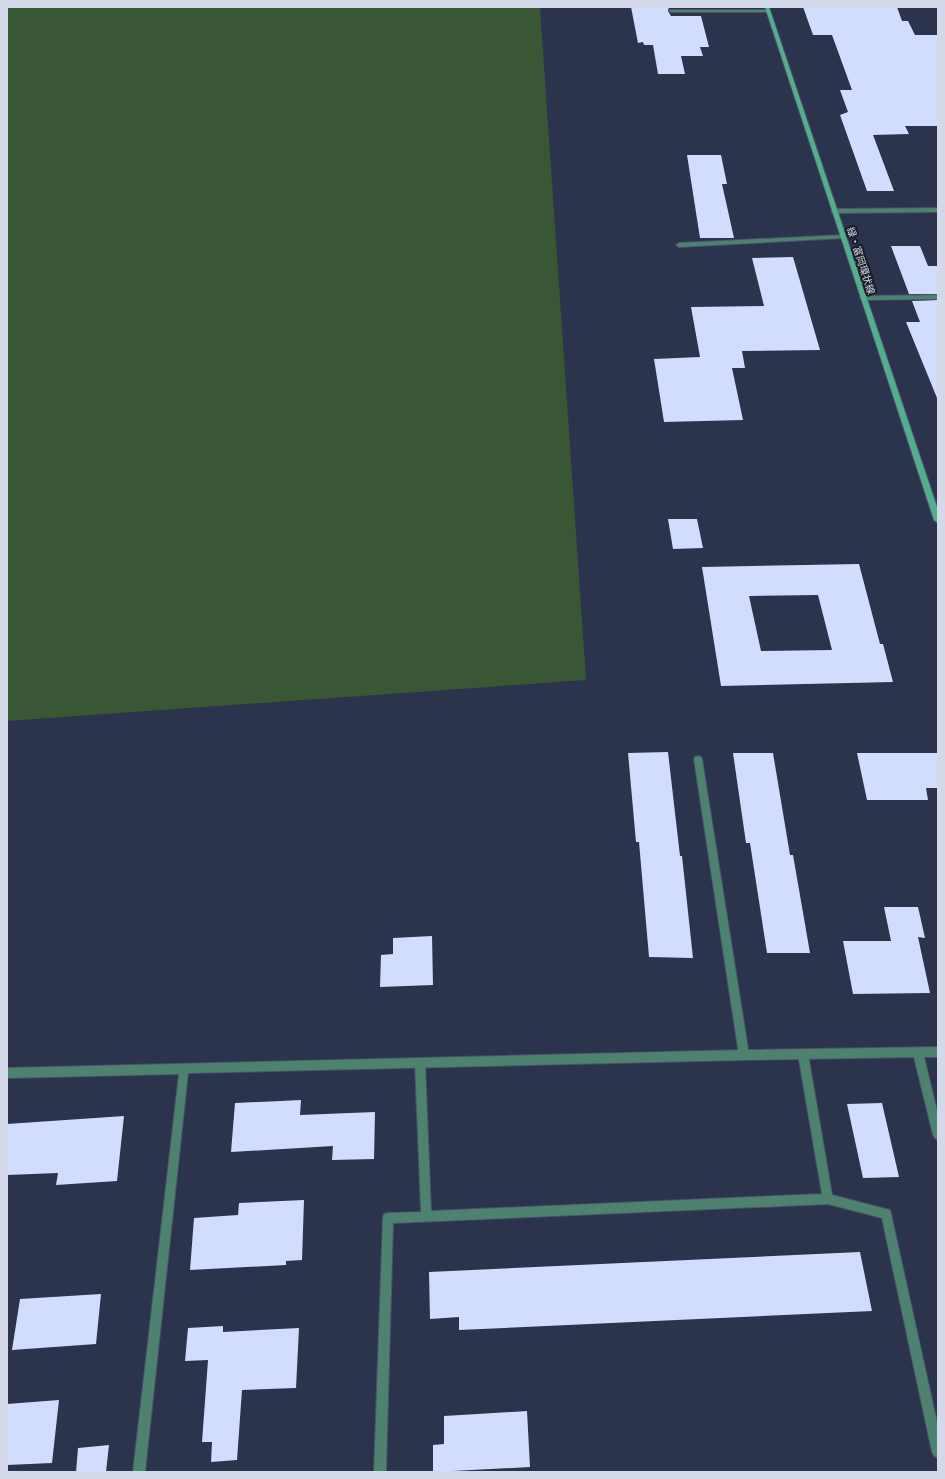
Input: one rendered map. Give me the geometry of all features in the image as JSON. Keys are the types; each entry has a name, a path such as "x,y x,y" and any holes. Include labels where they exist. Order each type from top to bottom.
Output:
{"street":[{"path":"671,11 767,9"},
{"name":"緑・富岡環状線","path":"767,9 938,520"},
{"path":"834,211 938,210"},
{"path":"679,245 843,237"},
{"path":"863,298 938,297"},
{"path":"698,759 744,1055"},
{"path":"918,1052 938,1135"},
{"path":"7,1073 744,1055 938,1052"},
{"path":"803,1054 828,1199"},
{"path":"420,1063 426,1216"},
{"path":"139,1472 184,1069"},
{"path":"380,1472 388,1218 828,1199 886,1214 938,1452"}],"green space":[{"path":"7,7 540,7 586,680 7,721"}],"building":[{"path":"631,7 669,7 668,11 671,16 701,16 709,47 700,47 703,56 681,56 685,74 658,74 653,45 644,45 643,42 638,43"},
{"path":"803,7 897,7 902,21 908,21 915,35 938,35 938,126 905,126 909,134 873,135 894,191 867,191 840,115 848,112 840,90 852,90 832,35 813,35"},
{"path":"687,155 721,155 727,184 722,184 734,238 700,238"},
{"path":"891,246 920,246 928,266 938,266 938,294 909,294"},
{"path":"793,257 820,350 742,351 745,368 732,368 743,420 664,422 654,359 700,357 691,307 764,306 752,258"},
{"path":"938,300 937,398 906,322 920,322 912,301"},
{"path":"668,519 697,519 703,548 673,549"},
{"path":"859,564 880,644 883,644 893,682 721,686 702,567","holes":["818,595 832,650 761,651 749,596"]},
{"path":"668,752 680,856 682,856 693,958 649,957 639,842 636,842 628,753"},
{"path":"733,753 773,753 790,855 793,855 810,953 767,953 750,843 746,843"},
{"path":"857,753 938,753 938,788 926,788 928,800 867,800"},
{"path":"884,907 918,907 925,938 918,937 930,993 853,994 843,941 891,941"},
{"path":"432,936 433,985 380,987 381,955 393,954 393,938"},
{"path":"301,1100 300,1115 375,1112 374,1159 332,1160 333,1146 231,1152 235,1103"},
{"path":"882,1103 899,1177 863,1178 847,1104"},
{"path":"124,1116 117,1181 56,1185 58,1173 7,1175 7,1124"},
{"path":"304,1200 302,1260 286,1261 286,1265 190,1270 194,1218 238,1215 239,1203"},
{"path":"860,1252 872,1311 459,1330 459,1317 430,1319 429,1272"},
{"path":"101,1294 96,1344 12,1350 20,1299"},
{"path":"223,1326 223,1332 299,1328 296,1388 242,1390 237,1460 211,1462 212,1442 202,1442 208,1360 185,1361 188,1328"},
{"path":"59,1400 52,1463 7,1465 7,1404"},
{"path":"527,1411 530,1467 433,1472 433,1445 444,1444 444,1416"},
{"path":"109,1445 106,1472 76,1472 78,1448"}]}
